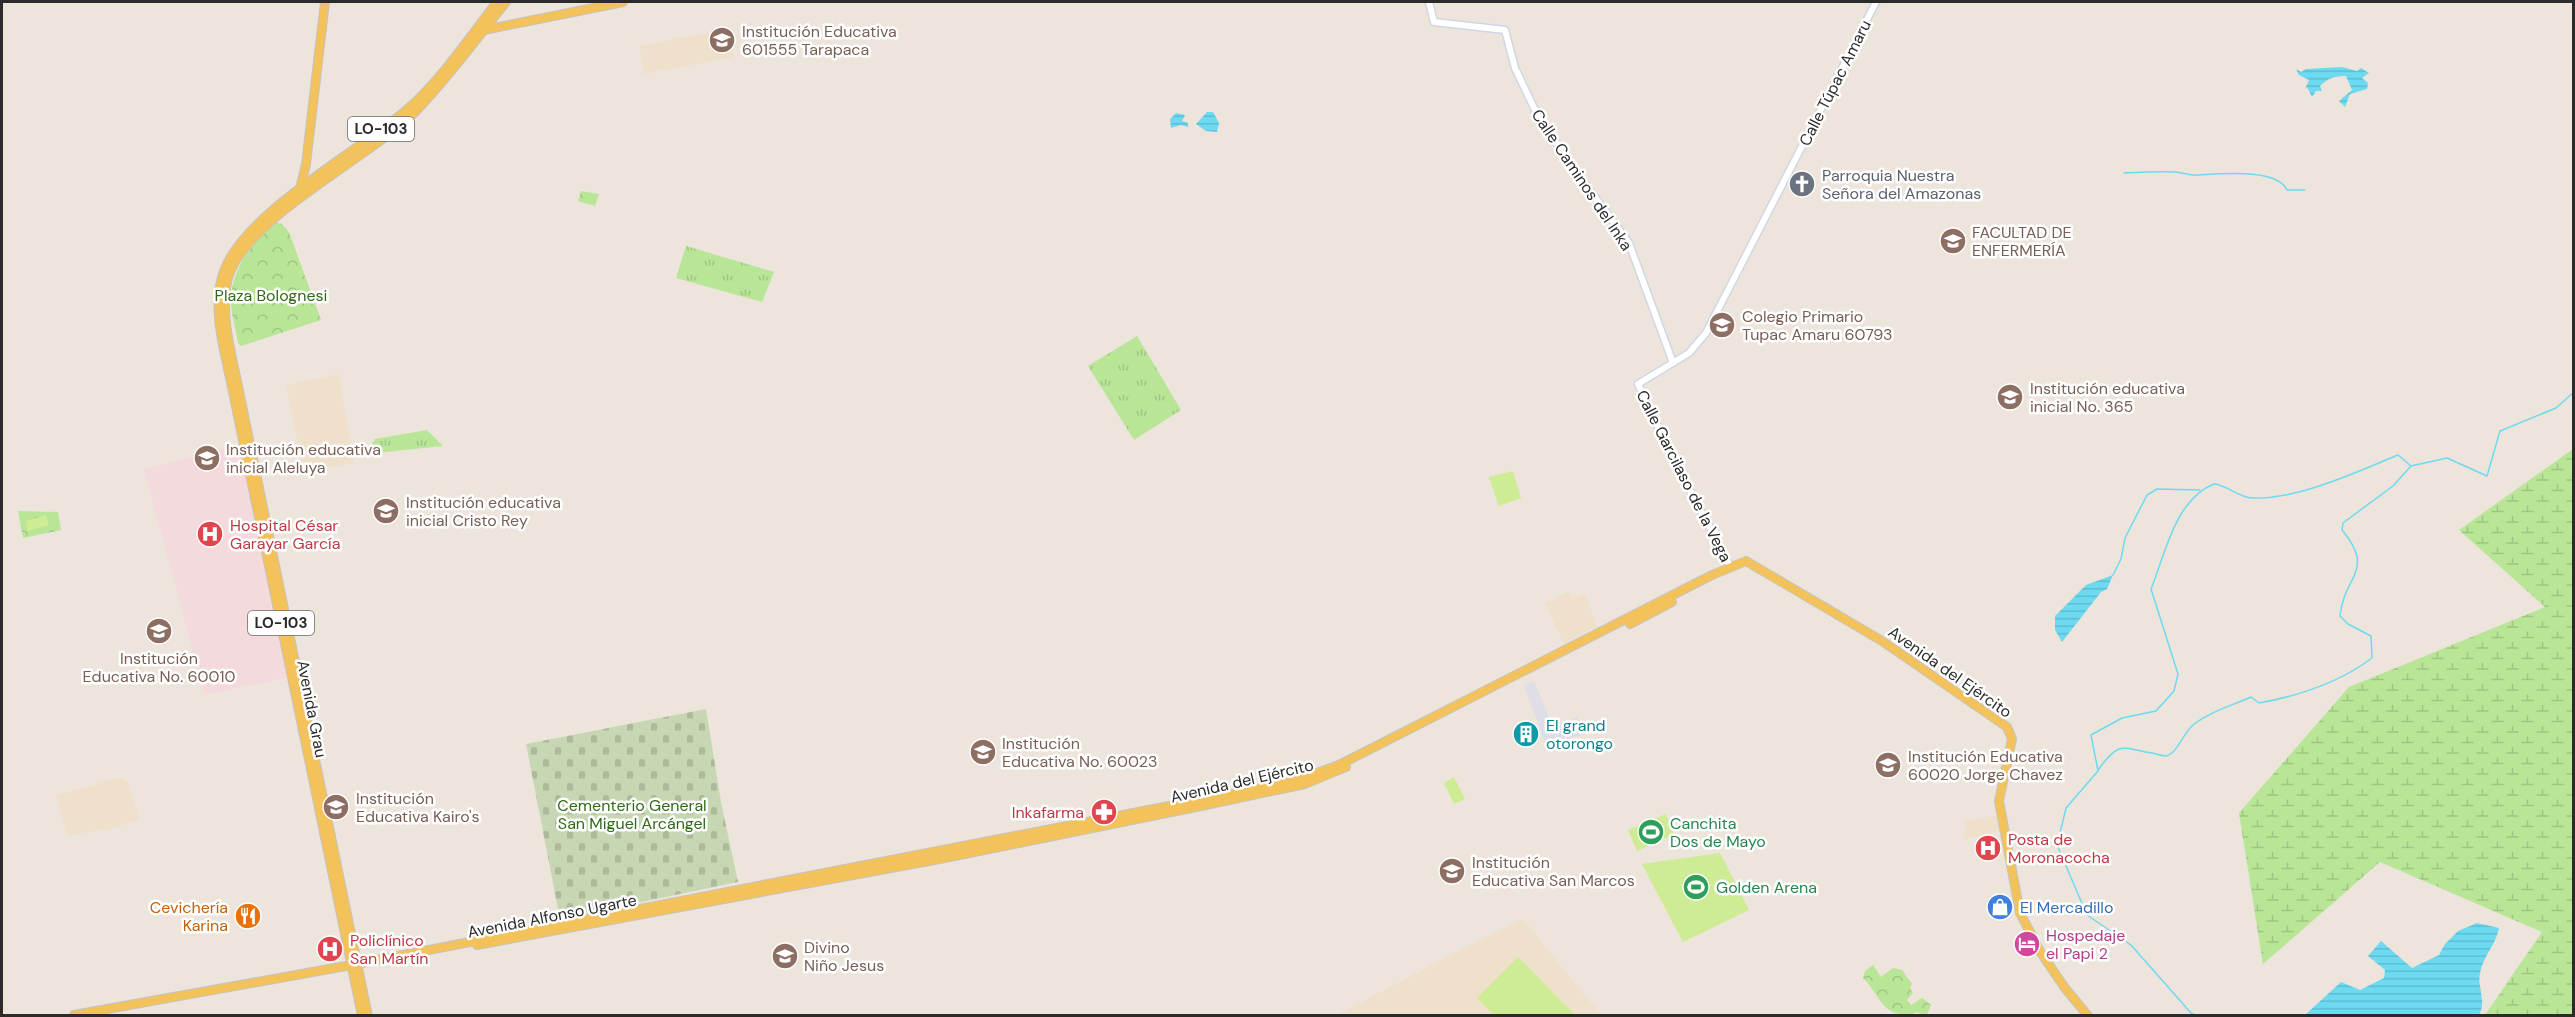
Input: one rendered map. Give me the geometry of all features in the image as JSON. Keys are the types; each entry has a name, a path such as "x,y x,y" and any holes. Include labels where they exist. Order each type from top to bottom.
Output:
{"main road":[{"name":"LO-103","path":"481,28 498,2"},
{"name":"LO-103","path":"300,189 410,106 506,2"},
{"path":"481,28 623,2"},
{"path":"300,189 306,164 325,3"},
{"name":"Avenida Grau","path":"362,1016 354,964 233,359 226,296 229,278 244,248 255,235 415,112 481,28"},
{"path":"306,164 313,174 322,174"},
{"name":"Avenida Grau","path":"300,189 245,236 223,273 219,310 248,466 354,964 368,1016"},
{"name":"Avenida del Ejército","path":"752,889 945,858 1185,806 1305,784 1335,772 1704,585 1746,561 1882,641 2007,727 2012,739 1999,801 2020,913 2047,962 2088,1016"},
{"name":"Avenida Alfonso Ugarte","path":"74,1015 354,964 371,966 584,921 752,889"}],"street":[{"name":"Calle Caminos del Inka","path":"1429,2 1434,22 1505,30 1515,68 1535,110 1569,162 1629,243 1673,363"},
{"name":"Calle Túpac Amaru","path":"1638,384 1689,353 1706,333 1876,2"},
{"name":"Calle Garcilaso de la Vega","path":"1638,384 1674,460 1731,568"}],"shaded area":[{"path":"728,29 733,57 644,74 639,46"},
{"path":"339,374 354,463 304,472 286,385"},
{"name":"Hospital César Garayar García","path":"240,444 287,678 207,694 204,692 144,470"},
{"path":"1568,592 1572,598 1585,593 1597,627 1564,644 1545,603"},
{"path":"1534,681 1553,727 1577,717 1583,734 1547,747 1524,686"},
{"path":"119,778 127,781 139,820 106,830 67,835 56,795"},
{"path":"1997,815 2001,831 1964,839 1966,821"},
{"path":"1523,919 1601,1015 1335,1016 1445,958"}],"green space":[{"path":"581,191 599,194 595,206 578,201"},
{"name":"Plaza Bolognesi","path":"275,222 282,224 289,232 321,320 241,346 238,343 231,308 236,275 252,246"},
{"path":"686,246 774,272 762,302 676,278"},
{"path":"1137,336 1181,410 1134,440 1088,366"},
{"path":"427,430 443,446 366,454 375,439"},
{"path":"2573,449 2573,1015 2485,1015 2542,932 2380,862 2263,964 2239,813 2349,687 2545,607 2459,530"},
{"path":"1513,471 1521,498 1499,506 1489,477"},
{"path":"18,511 58,512 61,530 23,538"},
{"path":"46,515 49,525 28,531 25,521"},
{"name":"Cementerio General San Miguel Arcángel","path":"706,709 721,802 738,882 560,919 526,744"},
{"path":"1454,777 1465,799 1454,804 1444,783"},
{"name":"Canchita Dos de Mayo","path":"1666,814 1674,834 1637,851 1628,830"},
{"name":"Golden Arena","path":"1720,853 1749,910 1683,942 1642,864"},
{"path":"1518,957 1575,1015 1494,1015 1477,998"},
{"path":"1873,965 1881,977 1893,968 1902,970 1912,984 1910,988 1913,993 1907,1000 1911,1005 1922,998 1931,1005 1927,1015 1915,1012 1913,1015 1902,1015 1888,1009 1863,978 1865,971"}],"water":[{"path":"2342,67 2357,71 2361,68 2369,73 2362,78 2368,83 2367,89 2350,94 2345,107 2339,101 2352,90 2346,76 2326,81 2320,86 2322,91 2316,91 2312,97 2307,87 2305,89 2309,80 2299,75 2296,69 2301,72 2306,69"},
{"path":"1207,112 1213,112 1219,123 1217,132 1206,131 1196,124"},
{"path":"1176,113 1185,115 1182,121 1188,123 1188,127 1181,125 1171,128 1170,119"},
{"path":"2113,575 2107,589 2101,592 2062,642 2055,630 2055,616 2086,585"},
{"path":"2477,923 2499,928 2480,973 2482,1005 2479,1015 2305,1015 2341,982 2360,990 2384,978 2385,970 2368,956 2381,941 2412,968 2439,955 2445,944 2458,931"}],"waterway":[{"path":"2124,173 2260,175 2272,178 2287,190 2305,190"},
{"path":"2198,1016 2191,1013 2131,945 2087,915 2057,845 2066,808 2098,771 2091,735 2122,718 2156,711 2174,691 2178,674 2151,589 2173,529 2181,515 2201,491 2214,484 2252,498 2288,495 2326,484 2398,455 2411,466 2447,458 2487,476 2500,431 2556,408 2574,392"},
{"path":"2098,770 2111,754 2122,748 2166,756 2174,751 2199,720 2251,697 2259,703 2303,692 2332,681 2360,667 2372,658 2371,636 2348,624 2340,616 2357,564 2357,555 2342,530 2343,523 2393,486 2411,466"},
{"path":"2113,575 2121,559 2125,538 2147,495 2157,489 2200,490"}],"place":[{"name":"Institución Educativa 601555 Tarapaca","path":"722,40"},
{"name":"Parroquia Nuestra Señora del Amazonas","path":"1802,184"},
{"name":"FACULTAD DE ENFERMERÍA","path":"1953,241"},
{"name":"Colegio Primario Tupac Amaru 60793","path":"1722,325"},
{"name":"Institución educativa inicial No. 365","path":"2010,397"},
{"name":"Institución educativa inicial Aleluya","path":"207,458"},
{"name":"Institución educativa inicial Cristo Rey","path":"386,511"},
{"name":"Hospital César Garayar García","path":"210,534"},
{"name":"Institución Educativa No. 60010","path":"159,631"},
{"name":"El grand otorongo","path":"1526,734"},
{"name":"Institución Educativa No. 60023","path":"983,752"},
{"name":"Institución Educativa 60020 Jorge Chavez","path":"1888,765"},
{"name":"Institución Educativa Kairo's","path":"336,807"},
{"name":"Inkafarma","path":"1104,812"},
{"name":"Canchita Dos de Mayo","path":"1651,832"},
{"name":"Posta de Moronacocha","path":"1988,848"},
{"name":"Institución Educativa San Marcos","path":"1452,871"},
{"name":"Golden Arena","path":"1696,887"},
{"name":"El Mercadillo","path":"2000,907"},
{"name":"Cevichería Karina","path":"248,916"},
{"name":"Hospedaje el Papi 2","path":"2027,944"},
{"name":"Policlínico San Martín","path":"330,949"},
{"name":"Divino Niño Jesus","path":"785,956"}]}
